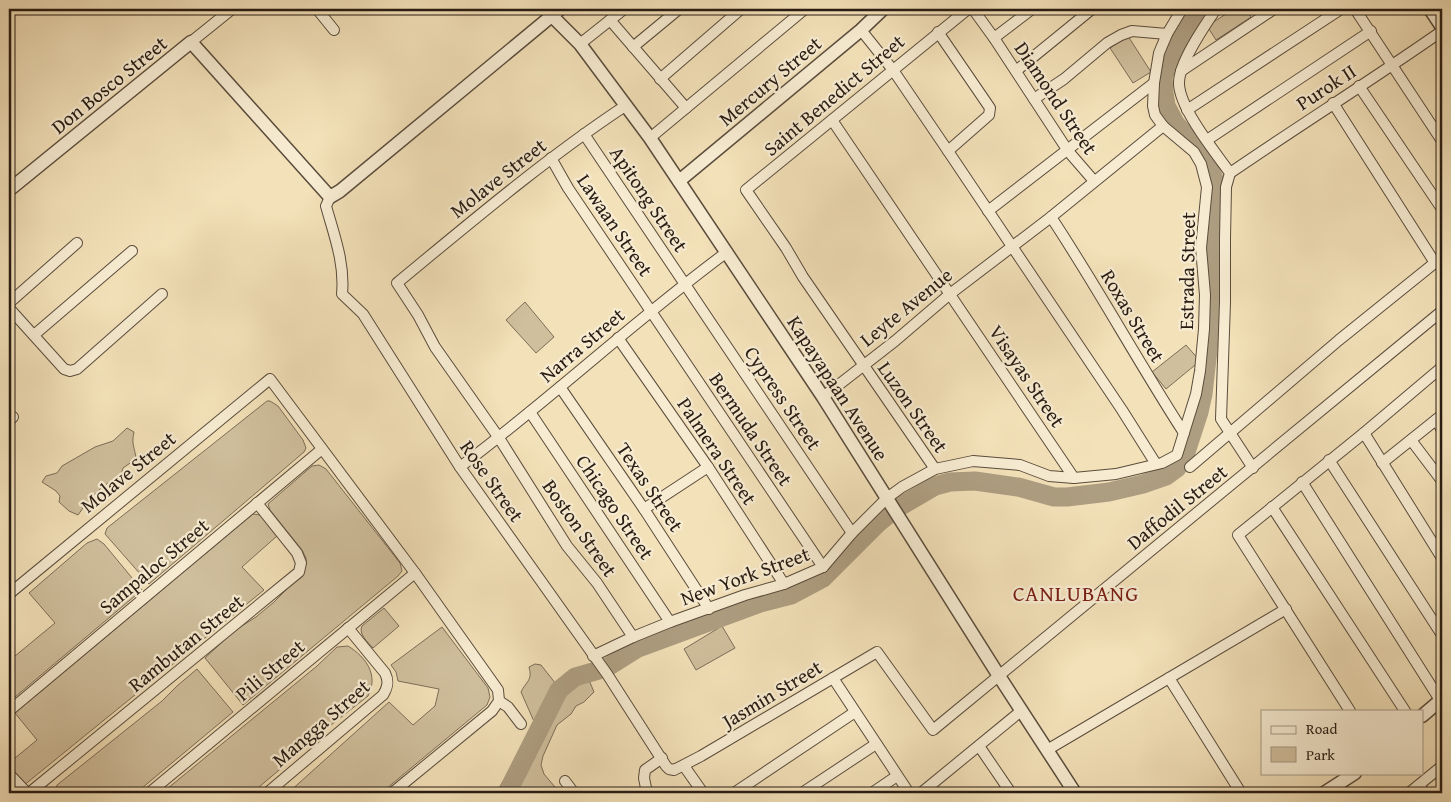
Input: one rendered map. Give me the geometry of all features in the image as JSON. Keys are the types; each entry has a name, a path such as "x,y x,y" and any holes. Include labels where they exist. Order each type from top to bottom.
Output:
{"street":[{"name":"Don Bosco Street","path":"9,190 232,9"},
{"path":"317,9 334,30"},
{"path":"580,44 624,9"},
{"path":"633,47 679,9"},
{"path":"660,79 741,9"},
{"path":"650,138 805,9"},
{"name":"Mercury Street","path":"680,181 861,30 883,9"},
{"name":"Saint Benedict Street","path":"746,190 968,9"},
{"name":"Diamond Street","path":"973,9 1068,151 1094,182"},
{"path":"994,38 1032,9"},
{"path":"1016,71 1092,9"},
{"path":"1163,126 1155,115 1153,106 1154,83 1159,53 1167,34 1182,9"},
{"path":"1216,9 1181,71 1179,84 1187,110 1230,173 1226,187 1224,239 1225,302 1221,419 1253,468"},
{"path":"1181,71 1274,9"},
{"path":"1187,110 1341,9"},
{"path":"1355,9 1442,141"},
{"path":"1430,9 1442,29"},
{"path":"191,42 330,197 556,12"},
{"name":"Kapayapaan Avenue","path":"556,12 604,74 680,181 706,223 823,397 1075,793"},
{"path":"610,20 686,108"},
{"name":"Purok II","path":"1230,173 1333,103 1392,66 1442,29"},
{"path":"861,30 893,70 1012,245 1156,464"},
{"path":"1034,99 1064,79 1107,43 1121,34 1132,31 1167,34"},
{"path":"1206,140 1371,31"},
{"path":"938,32 990,108 989,115 948,151"},
{"path":"988,212 1154,83"},
{"path":"1360,86 1442,209"},
{"path":"1190,467 1339,340 1439,260 1333,103"},
{"name":"Molave Street","path":"397,283 551,158 625,106"},
{"name":"Visayas Street","path":"832,120 1074,478"},
{"name":"Leyte Avenue","path":"823,397 1163,126"},
{"name":"Estrada Street","path":"1074,478 1116,474 1167,461 1177,455 1197,389 1204,329 1205,296 1201,248 1207,187 1201,164 1194,152 1163,126"},
{"name":"Apitong Street","path":"584,134 684,284"},
{"name":"Lawaan Street","path":"551,158 568,188 651,310"},
{"name":"Luzon Street","path":"746,190 786,248 802,277 935,469"},
{"name":"Rose Street","path":"330,197 326,206 340,255 343,282 342,294 362,314 460,467 607,674 662,758"},
{"name":"Roxas Street","path":"1051,217 1184,433"},
{"path":"9,303 77,243"},
{"path":"34,335 132,251"},
{"name":"Narra Street","path":"460,467 499,438 651,310 727,252"},
{"name":"Boston Street","path":"397,283 418,315 440,355 499,438 567,546 596,583 633,637"},
{"name":"Cypress Street","path":"684,284 852,533"},
{"path":"9,308 64,369 70,370 77,369 162,294"},
{"name":"Bermuda Street","path":"651,310 822,567"},
{"name":"Daffodil Street","path":"933,730 1442,311"},
{"name":"Palmera Street","path":"618,338 708,467 784,584"},
{"path":"1349,710 1238,535 1442,367"},
{"name":"Molave Street","path":"9,594 270,379 322,449"},
{"name":"Texas Street","path":"560,387 644,509 709,609"},
{"name":"Chicago Street","path":"530,412 670,622"},
{"path":"1382,463 1439,417 1442,430"},
{"path":"1364,433 1442,558"},
{"path":"1411,440 1442,481"},
{"path":"322,449 495,684 499,696 499,701 492,711 392,793"},
{"name":"Sampaloc Street","path":"9,711 322,449"},
{"path":"1330,460 1442,635"},
{"name":"New York Street","path":"596,660 633,637 746,595 784,584 822,567 852,533 892,506 902,487 935,469 973,461 1020,465 1049,476 1074,478"},
{"path":"644,509 708,467"},
{"path":"1302,482 1441,700 1424,714"},
{"name":"Rambutan Street","path":"28,793 299,572 301,563 298,553 257,503"},
{"path":"1272,507 1404,710"},
{"name":"Pili Street","path":"149,793 415,573"},
{"path":"1047,750 1286,609"},
{"name":"Mangga Street","path":"267,793 383,695 387,689 388,684 385,673 348,628"},
{"name":"Jasmin Street","path":"684,766 877,652 933,730"},
{"path":"833,678 908,793"},
{"path":"1169,678 1241,793"},
{"path":"499,701 508,707 521,724"},
{"path":"921,793 1021,710"},
{"path":"734,793 855,712"},
{"path":"802,793 876,744"},
{"path":"979,746 1011,793"},
{"path":"648,793 644,778 645,770 662,758 666,766 671,770 684,766 702,793"},
{"path":"1409,793 1422,789 1442,766"},
{"path":"9,774 28,793"},
{"path":"1328,792 1353,774"},
{"path":"872,793 897,776"},
{"path":"565,781 574,793"}],"green space":[{"path":"1234,9 1246,9 1251,17 1216,40 1207,26"},
{"path":"1128,36 1151,72 1133,83 1110,48"},
{"path":"525,302 554,337 536,353 506,320"},
{"path":"1186,345 1200,361 1166,389 1152,372"},
{"path":"267,401 278,406 303,440 306,448 304,452 149,584 105,534 107,528"},
{"path":"127,428 134,432 133,443 136,459 123,468 121,476 97,492 78,515 69,511 59,502 60,496 56,491 42,482 46,476 57,473 62,466 95,447 113,441"},
{"path":"319,465 326,469 400,563 402,571 243,705 205,658 234,631 256,617 274,602 303,573 306,558 302,550 270,510 268,504 312,466"},
{"path":"1167,471 1170,478 1143,488 1119,494 1062,502 1018,490 975,485 946,486 931,490 902,510 898,504 933,482 957,476 998,478 1022,482 1046,490 1065,492 1110,487"},
{"path":"253,514 260,515 277,536 242,567 264,590 23,786 9,768 9,763 37,740 15,713"},
{"path":"97,539 104,544 142,590 9,702 9,661 55,623 29,593 87,543"},
{"path":"384,608 399,626 373,648 364,638 361,629 362,626"},
{"path":"722,626 735,648 696,670 684,649"},
{"path":"442,627 488,688 490,697 487,705 381,793 288,793 389,702 413,725 435,706 439,689 398,681 396,672 391,665"},
{"path":"348,646 369,667 372,681 368,696 298,751 285,765 252,793 162,793 317,666 337,647"},
{"path":"535,664 541,665 556,684 579,674 589,680 594,692 584,702 576,706 571,714 557,725 543,756 541,765 544,774 560,793 496,793 536,726 521,692 530,678 529,667"},
{"path":"197,669 233,712 136,793 82,793 80,791 78,793 55,793 57,785 162,701"}],"waterway":[{"path":"507,793 559,690 575,677 606,668 638,648 760,603 791,595 823,578 877,524 894,510 935,486 950,482 975,481 1018,487 1054,497 1067,497 1109,492 1143,484 1166,476 1177,468 1185,455 1203,394 1212,315 1213,288 1210,251 1216,199 1214,179 1204,157 1175,123 1166,106 1163,77 1171,56 1196,15 1202,9"}],"district":[{"name":"CANLUBANG","path":"1076,593"}]}
